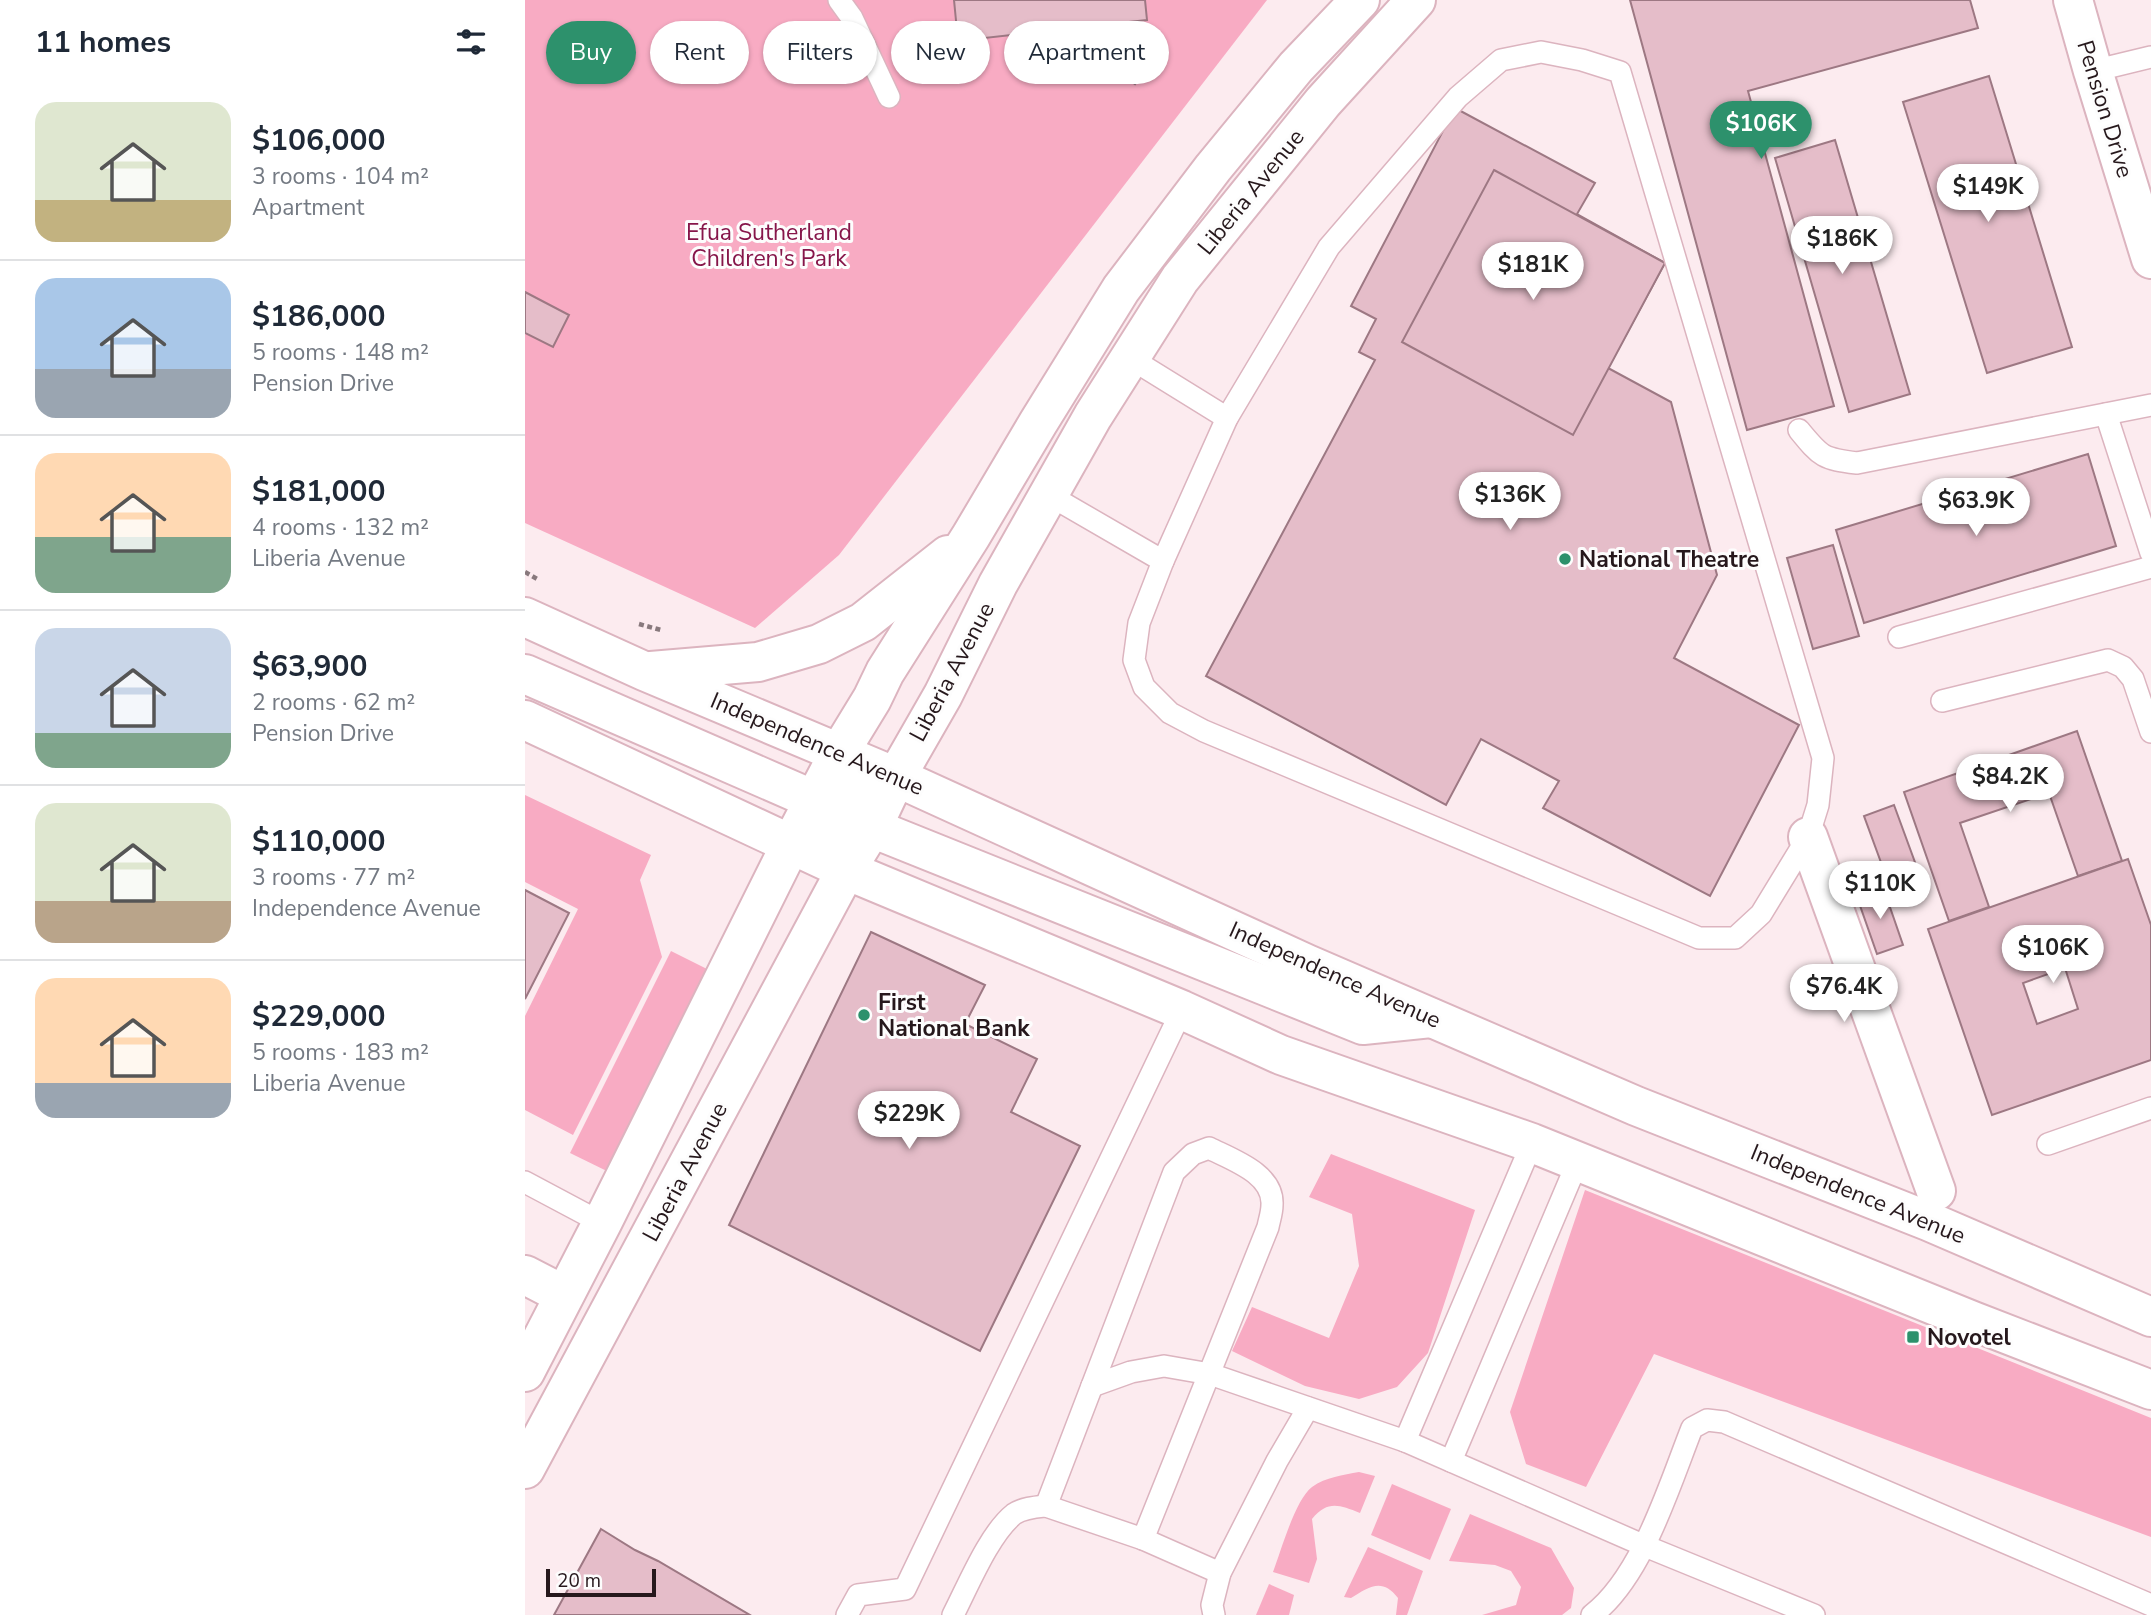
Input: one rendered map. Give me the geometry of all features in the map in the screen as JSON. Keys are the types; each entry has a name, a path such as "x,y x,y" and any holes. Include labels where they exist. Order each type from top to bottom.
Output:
{"main road":[{"name":"Liberia Avenue","path":"525,1372 791,844 885,672 1121,289 1213,168 1296,67 1360,0"},
{"name":"Liberia Avenue","path":"525,1469 846,870 943,695 998,584 1093,416 1180,279 1323,102 1416,0"},
{"name":"Pension Drive","path":"2073,0 2149,248"},
{"path":"644,671 758,662 819,644 863,622 971,536"},
{"name":"Independence Avenue","path":"525,617 644,671 897,777 1307,964 1636,1106 1928,1221 2151,1317"},
{"path":"525,674 814,800 853,794 897,777"},
{"path":"872,699 870,713 873,726 883,736 896,740 910,739 922,732"},
{"path":"525,720 846,870 1182,1010 1282,1055 1532,1143 2151,1390"},
{"path":"791,844 820,833 871,828 1363,1025 1433,1018"},
{"path":"1808,837 1936,1191"},
{"path":"771,883 784,876 798,874 811,880 820,891 823,905 821,920"},
{"path":"525,1275 564,1295"}],"lane":[{"path":"839,0 852,18 889,97"},
{"path":"1541,52 1582,60 1620,72 1823,758 1818,804 1808,837 1761,914 1735,938 1699,938 1204,731 1170,713 1144,687 1133,660 1139,623 1163,561 1227,418 1329,247 1458,97 1501,60 1541,52"},
{"path":"2093,71 2151,57"},
{"path":"1130,358 1227,418"},
{"path":"1799,430 1813,447 1829,460 1857,463 2151,405"},
{"path":"2106,414 2151,553"},
{"path":"1049,495 1163,561"},
{"path":"1899,636 2151,567"},
{"path":"1942,701 2108,660 2123,667 2133,680 2151,732"},
{"path":"847,1615 858,1595 905,1589 1182,1010"},
{"path":"2048,1144 2151,1108"},
{"path":"1405,1441 1532,1143"},
{"path":"1046,1506 1174,1172 1193,1154 1209,1148 1243,1165 1267,1184 1273,1204 1268,1227 1143,1539"},
{"path":"1451,1461 1578,1161"},
{"path":"525,1182 602,1223"},
{"path":"1092,1386 1131,1371 1164,1366 1210,1374 1405,1441 1645,1546 1814,1615"},
{"path":"1214,1615 1212,1605 1220,1573 1277,1461 1308,1408"},
{"path":"1592,1615 1606,1604 1645,1546 1692,1429 1707,1420 1724,1422 2151,1605"},
{"path":"953,1615 993,1538 1015,1513 1031,1507 1046,1506 1143,1539 1220,1573"}],"green space":[{"name":"Efua Sutherland Children's Park","path":"525,0 1267,0 839,555 755,628 525,523"},
{"path":"525,795 651,855 640,880 662,957 573,1135 525,1110 525,1016 578,909 525,882"},
{"path":"671,951 717,974 617,1176 570,1153"},
{"path":"1331,1154 1475,1210 1428,1353 1397,1387 1359,1399 1305,1386 1232,1351 1252,1307 1329,1338 1359,1266 1352,1214 1309,1197"},
{"path":"1585,1190 2151,1418 2151,1537 1654,1354 1586,1487 1526,1464 1510,1412"},
{"path":"1359,1472 1375,1476 1360,1513 1334,1506 1323,1509 1312,1519 1317,1559 1309,1583 1273,1572 1294,1514 1312,1487 1335,1477"},
{"path":"1392,1484 1451,1509 1430,1560 1371,1535"},
{"path":"1470,1514 1551,1548 1574,1588 1571,1608 1562,1615 1482,1615 1516,1605 1521,1587 1511,1571 1495,1565 1449,1561"},
{"path":"1368,1547 1423,1571 1407,1615 1396,1615 1398,1598 1381,1586 1370,1588 1351,1598 1344,1597"},
{"path":"1269,1584 1294,1595 1289,1615 1256,1615"}],"building":[{"path":"954,0 1145,0 1147,20 1004,21 1004,36 990,37 990,21 956,21"},
{"path":"1630,0 1970,0 1978,28 1748,91 1834,406 1747,430"},
{"path":"1989,76 2072,347 1987,373 1903,102"},
{"path":"1455,108 1595,183 1577,214 1665,263 1608,368 1671,402 1717,575 1674,658 1799,725 1710,896 1543,808 1559,781 1481,739 1446,805 1206,676 1375,360 1359,352 1376,319 1351,306"},
{"path":"1835,140 1910,394 1849,412 1775,158"},
{"path":"1494,170 1665,263 1573,435 1402,342"},
{"path":"525,292 569,315 553,347 525,333"},
{"path":"2088,454 2116,546 1864,623 1836,530"},
{"path":"1833,545 1859,636 1813,649 1787,558"},
{"path":"2077,731 2122,861 2078,876 2049,793 1960,823 1989,907 1949,921 1904,792"},
{"path":"1894,805 1920,876 1890,887 1864,816"},
{"path":"2128,859 2151,925 2151,1060 1992,1115 1928,929","holes":["2065,968 2078,1009 2037,1024 2023,983"]},
{"path":"1883,887 1903,945 1877,954 1857,897"},
{"path":"525,890 569,913 525,999"},
{"path":"871,932 985,985 965,1024 1037,1059 1011,1112 1080,1146 980,1351 729,1225"},
{"path":"601,1529 635,1550 750,1615 554,1615"}],"place":[{"name":"National Theatre","path":"1565,559"},
{"name":"First National Bank","path":"864,1015"},
{"name":"Novotel","path":"1913,1337"}]}
